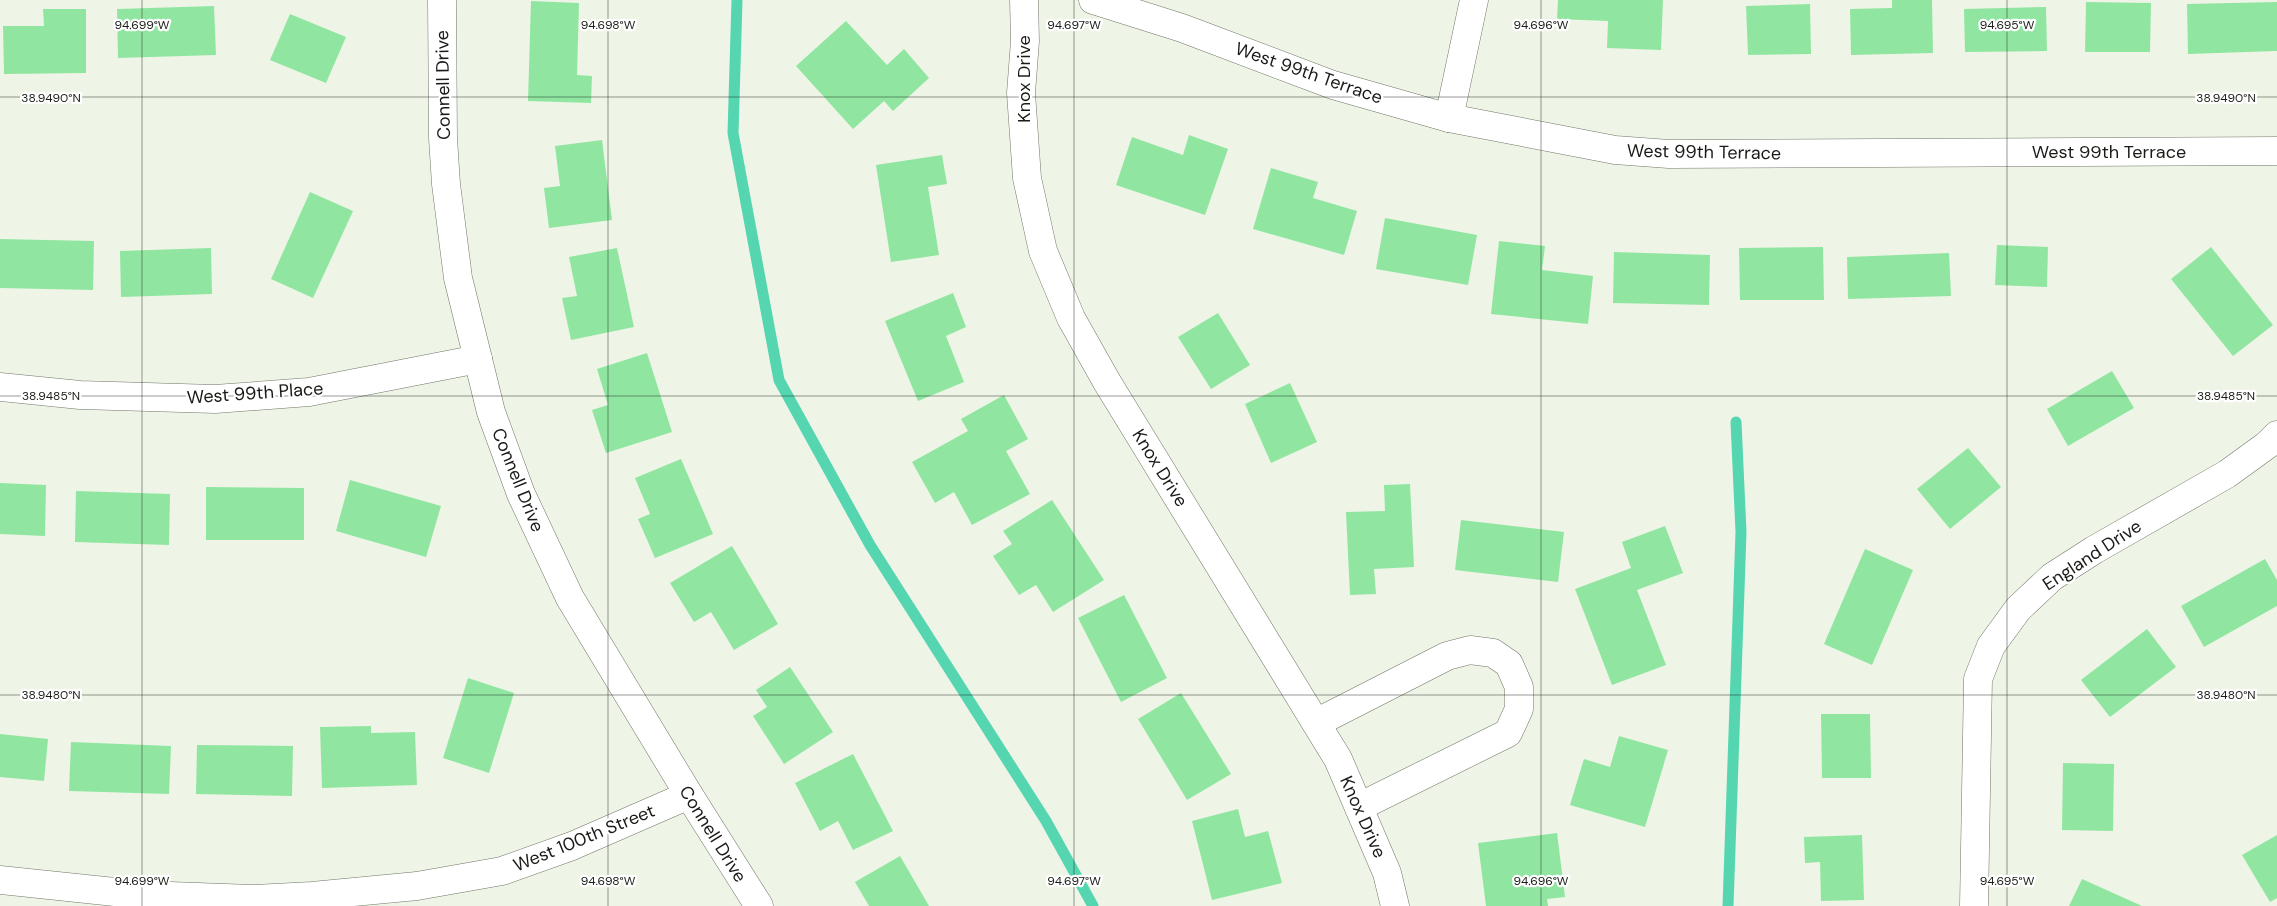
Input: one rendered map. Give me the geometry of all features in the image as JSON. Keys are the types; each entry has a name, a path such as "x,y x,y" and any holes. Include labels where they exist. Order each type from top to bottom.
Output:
{"street":[{"name":"Connell Drive","path":"442,0 443,138 446,184 458,278 491,412 521,494 570,598 689,796 759,906"},
{"name":"Knox Drive","path":"1024,0 1021,93 1027,169 1043,251 1071,318 1107,382 1338,759 1387,873 1394,906"},
{"name":"West 99th Terrace","path":"1093,0 1182,28 1333,85 1448,118 1615,150 1669,154 2277,151"},
{"path":"1448,118 1474,0"},
{"name":"West 99th Place","path":"0,387 80,395 215,400 310,392 478,359"},
{"name":"England Drive","path":"1974,906 1978,679 1990,646 2018,608 2052,577 2094,550 2227,474 2267,445 2277,435"},
{"path":"1316,723 1447,656 1470,650 1493,653 1509,664 1519,687 1519,710 1508,733 1358,807"},
{"name":"West 100th Street","path":"0,880 143,895 252,899 312,896 417,886 502,871 572,846 689,796"}],"building":[{"path":"1558,0 1663,0 1661,50 1607,48 1608,21 1557,19"},
{"path":"1892,0 1932,0 1933,53 1851,55 1850,9 1892,8"},
{"path":"531,1 579,3 577,75 592,76 591,103 528,101"},
{"path":"2086,2 2151,3 2150,52 2085,52"},
{"path":"2277,2 2277,51 2188,54 2187,4"},
{"path":"1810,4 1811,54 1748,55 1746,6"},
{"path":"214,6 216,55 118,58 117,9"},
{"path":"2046,7 2047,51 1965,52 1964,9"},
{"path":"43,9 86,9 86,73 4,74 3,26 44,26"},
{"path":"290,14 346,37 326,83 270,60"},
{"path":"846,21 887,65 904,49 929,78 893,111 884,101 853,129 796,66"},
{"path":"1189,135 1228,149 1205,215 1116,185 1132,137 1183,155"},
{"path":"602,140 612,220 549,228 544,188 560,186 555,146"},
{"path":"942,155 947,184 928,187 939,255 891,262 876,165"},
{"path":"1271,168 1318,182 1313,198 1357,211 1344,255 1253,229"},
{"path":"310,192 353,211 313,298 271,279"},
{"path":"1385,218 1477,235 1468,285 1376,269"},
{"path":"0,239 94,241 93,290 0,288"},
{"path":"1499,241 1545,246 1542,270 1593,276 1588,324 1491,314"},
{"path":"1997,245 2048,247 2047,287 1995,285"},
{"path":"1823,247 1824,300 1740,300 1739,248"},
{"path":"2211,247 2273,325 2233,356 2171,279"},
{"path":"211,248 212,294 121,297 120,251"},
{"path":"617,248 634,327 571,340 562,298 577,296 569,257"},
{"path":"1614,252 1710,255 1709,305 1613,303"},
{"path":"1949,253 1951,296 1848,299 1847,257"},
{"path":"953,293 966,327 946,336 964,382 918,401 885,321"},
{"path":"1218,313 1250,365 1211,389 1178,337"},
{"path":"647,353 672,432 606,453 592,410 608,405 597,369"},
{"path":"2112,371 2134,408 2068,446 2047,409"},
{"path":"1290,383 1317,442 1271,463 1245,404"},
{"path":"1004,395 1028,439 1006,451 1030,494 972,525 954,492 935,503 912,462 968,431 961,419"},
{"path":"1968,448 2001,487 1950,529 1917,489"},
{"path":"681,459 713,534 655,558 638,519 650,514 635,478"},
{"path":"350,480 441,506 426,557 336,531"},
{"path":"0,483 46,485 45,536 0,534"},
{"path":"1410,484 1414,567 1374,569 1376,594 1350,595 1346,512 1385,511 1384,485"},
{"path":"206,487 304,488 304,540 206,540"},
{"path":"76,491 170,494 169,545 75,542"},
{"path":"1052,500 1104,580 1053,612 1036,585 1019,595 993,556 1012,544 1003,531"},
{"path":"1461,520 1564,532 1558,582 1455,570"},
{"path":"1665,526 1683,573 1637,590 1666,665 1612,685 1575,589 1631,568 1622,542"},
{"path":"732,546 778,624 734,650 711,612 694,622 670,583"},
{"path":"1865,549 1913,570 1872,665 1824,644"},
{"path":"2265,559 2277,580 2277,606 2204,647 2181,606"},
{"path":"1124,595 1167,678 1121,702 1078,618"},
{"path":"2147,629 2176,667 2110,717 2081,680"},
{"path":"790,667 833,732 784,764 753,716 767,707 756,690"},
{"path":"468,678 514,693 489,773 443,758"},
{"path":"1181,693 1231,774 1187,800 1138,719"},
{"path":"1821,714 1870,714 1871,778 1822,778"},
{"path":"371,726 371,733 415,732 417,785 322,788 320,727"},
{"path":"0,734 48,739 44,781 0,777"},
{"path":"1619,736 1668,750 1645,827 1570,805 1584,759 1610,767"},
{"path":"71,742 171,746 169,794 69,791"},
{"path":"197,745 293,746 292,796 196,794"},
{"path":"853,754 893,831 853,850 838,821 820,831 795,783"},
{"path":"2063,763 2114,764 2113,831 2062,830"},
{"path":"1238,809 1245,837 1268,831 1282,883 1212,900 1192,821"},
{"path":"1557,833 1565,897 1547,899 1548,906 1486,906 1478,843"},
{"path":"1862,835 1864,900 1821,901 1820,862 1805,863 1804,837"},
{"path":"2277,835 2277,898 2270,902 2242,855"},
{"path":"900,856 929,906 869,906 855,882"},
{"path":"2082,879 2142,906 2069,906"}],"waterway":[{"path":"737,0 733,133 779,380 870,545 1046,821 1093,906"},
{"path":"1728,906 1741,532 1736,422"}]}
